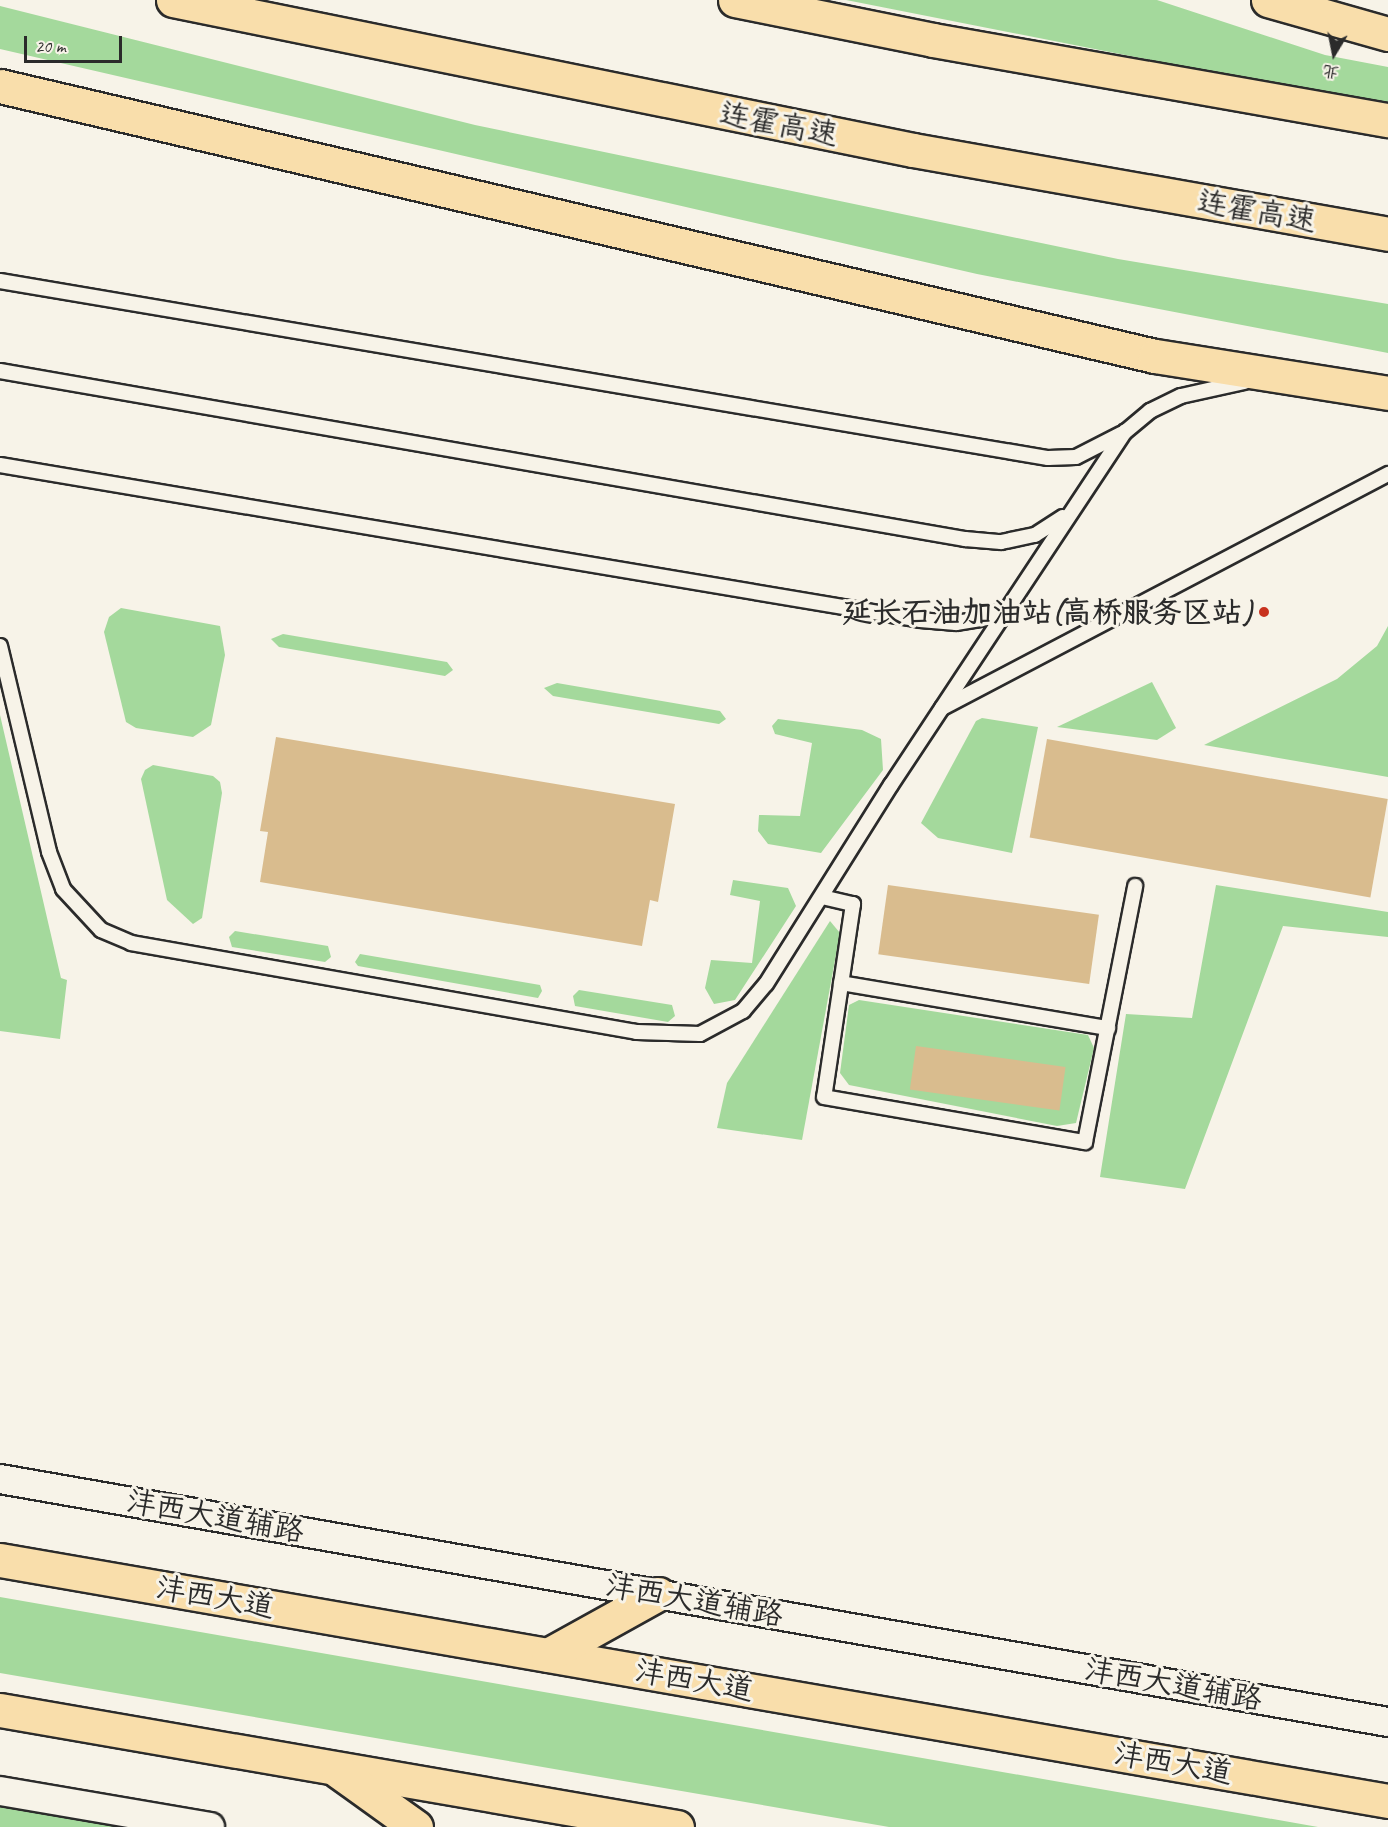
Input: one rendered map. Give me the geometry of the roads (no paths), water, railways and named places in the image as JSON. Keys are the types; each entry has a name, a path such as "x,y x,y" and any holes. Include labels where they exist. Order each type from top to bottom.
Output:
{"main road":[{"name":"连霍高速","path":"174,0 913,150 1388,234"},
{"path":"735,0 933,40 1388,120"},
{"path":"1268,0 1316,9 1388,34"},
{"path":"0,86 1155,356 1388,393"},
{"name":"沣西大道","path":"0,1560 1388,1801"},
{"path":"548,1655 658,1594"},
{"path":"0,1710 677,1827"},
{"path":"332,1767 416,1827"}],"street":[{"name":"沣西大道辅路","path":"0,1479 1388,1722"},
{"path":"0,1791 210,1827"}],"lane":[{"path":"0,280 1048,458 1076,457 1125,432 1150,411 1181,396 1284,376"},
{"path":"0,371 965,539 1002,542 1035,535 1068,514"},
{"path":"0,646 49,852 63,889 81,913 101,930 131,943 637,1032 681,1036 708,1031 743,1011 765,984 940,709 1068,514 1125,432"},
{"path":"0,465 920,620 956,623 987,618 1007,608"},
{"path":"940,709 1388,474"},
{"path":"822,897 853,904 824,1097 1085,1142 1135,886"},
{"path":"841,983 1108,1028"}],"place":[{"name":"延长石油加油站(高桥服务区站)","path":"1264,612"}]}
